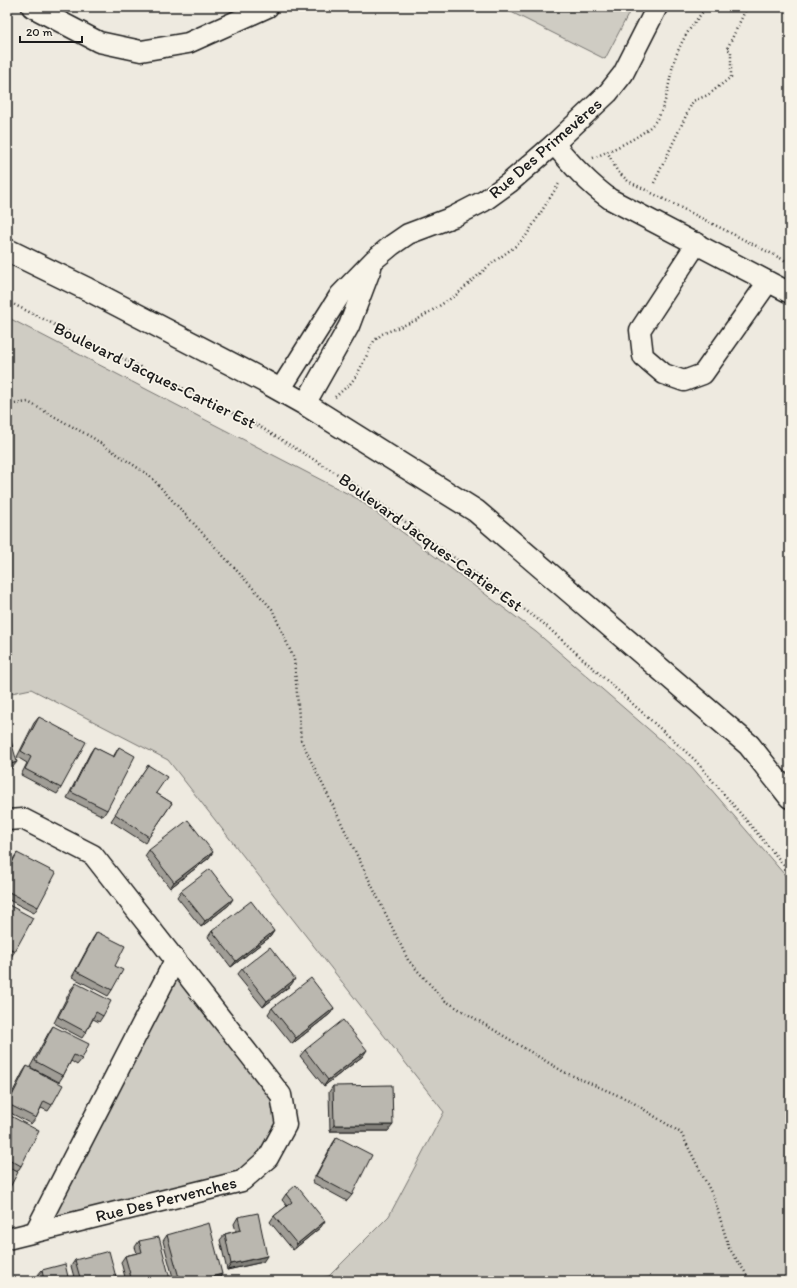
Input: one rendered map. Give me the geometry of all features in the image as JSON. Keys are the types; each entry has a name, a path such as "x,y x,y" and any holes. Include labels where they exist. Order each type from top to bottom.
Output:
{"main road":[{"path":"7,250 87,289 280,390 305,404 476,511 749,746 790,797"}],"street":[{"path":"32,7 99,42 141,51 188,43 268,7"},
{"name":"Rue Des Primevères","path":"280,390 340,295 374,260 408,234 453,217 484,201 509,183 608,94 623,74 657,7"},
{"path":"554,144 583,177 610,199 697,243 790,293"},
{"path":"697,243 640,330 643,356 664,374 684,381 703,374 768,282"},
{"name":"Rue Des Primevères","path":"305,404 349,326 374,260"},
{"name":"Rue Des Pervenches","path":"7,820 23,819 93,855 281,1095 286,1125 268,1158 242,1181 7,1239"},
{"path":"34,1232 175,960"}],"path":[{"path":"591,158 607,152 643,132 654,122 666,96 676,56 682,42 689,29 707,7"},
{"path":"654,183 693,101 708,95 732,77 731,51 727,49 747,7"},
{"path":"607,152 616,171 628,181 790,263"},
{"path":"335,397 357,376 374,341 382,334 417,320 456,295 491,264 517,245 526,236 562,180"},
{"name":"Boulevard Jacques-Cartier Est","path":"7,301 257,425 354,484 544,624 695,760 790,872"},
{"path":"7,405 28,402 93,438 150,476 272,608 294,659 301,740 408,960 444,1000 564,1072 629,1100 681,1133 714,1198 729,1248 751,1281"}],"shaded area":[{"path":"501,7 632,7 605,59"},
{"path":"7,317 358,499 536,632 691,766 790,881 790,1281 309,1281 329,1276 389,1216 444,1112 168,760 31,689 7,694"},
{"path":"175,960 281,1095 286,1125 242,1181 35,1232"}],"building":[{"path":"39,717 86,742 61,788 25,769 31,757 21,751"},
{"path":"7,727 17,762 7,765"},
{"path":"94,747 114,757 119,747 135,756 107,810 71,792"},
{"path":"148,765 167,777 156,793 172,803 149,837 115,814"},
{"path":"188,820 213,852 174,882 149,850"},
{"path":"17,853 56,873 38,907 7,891 7,873"},
{"path":"210,869 233,899 205,921 181,891"},
{"path":"251,901 274,931 236,961 212,931"},
{"path":"7,904 33,918 15,951 7,947"},
{"path":"97,932 125,946 115,966 123,970 112,990 76,971"},
{"path":"270,947 295,979 267,1001 242,969"},
{"path":"311,978 334,1008 296,1038 272,1008"},
{"path":"76,983 111,1001 103,1016 96,1012 86,1032 58,1017"},
{"path":"343,1020 367,1050 328,1080 305,1050"},
{"path":"53,1026 89,1044 82,1059 74,1055 63,1076 35,1061"},
{"path":"27,1066 63,1085 52,1105 44,1101 36,1118 8,1104"},
{"path":"392,1085 393,1125 334,1125 333,1086"},
{"path":"7,1114 39,1131 21,1166 7,1158"},
{"path":"337,1137 372,1155 352,1195 316,1176"},
{"path":"7,1167 18,1172 7,1193"},
{"path":"296,1185 325,1221 297,1244 274,1216 292,1202 286,1194"},
{"path":"258,1213 267,1256 231,1264 225,1234 241,1230 238,1217"},
{"path":"209,1223 222,1274 197,1281 180,1281 167,1235"},
{"path":"159,1237 170,1279 162,1281 132,1281 125,1256 142,1252 139,1241"},
{"path":"109,1251 117,1281 81,1281 75,1260"},
{"path":"65,1264 69,1281 44,1281 42,1270"}]}
